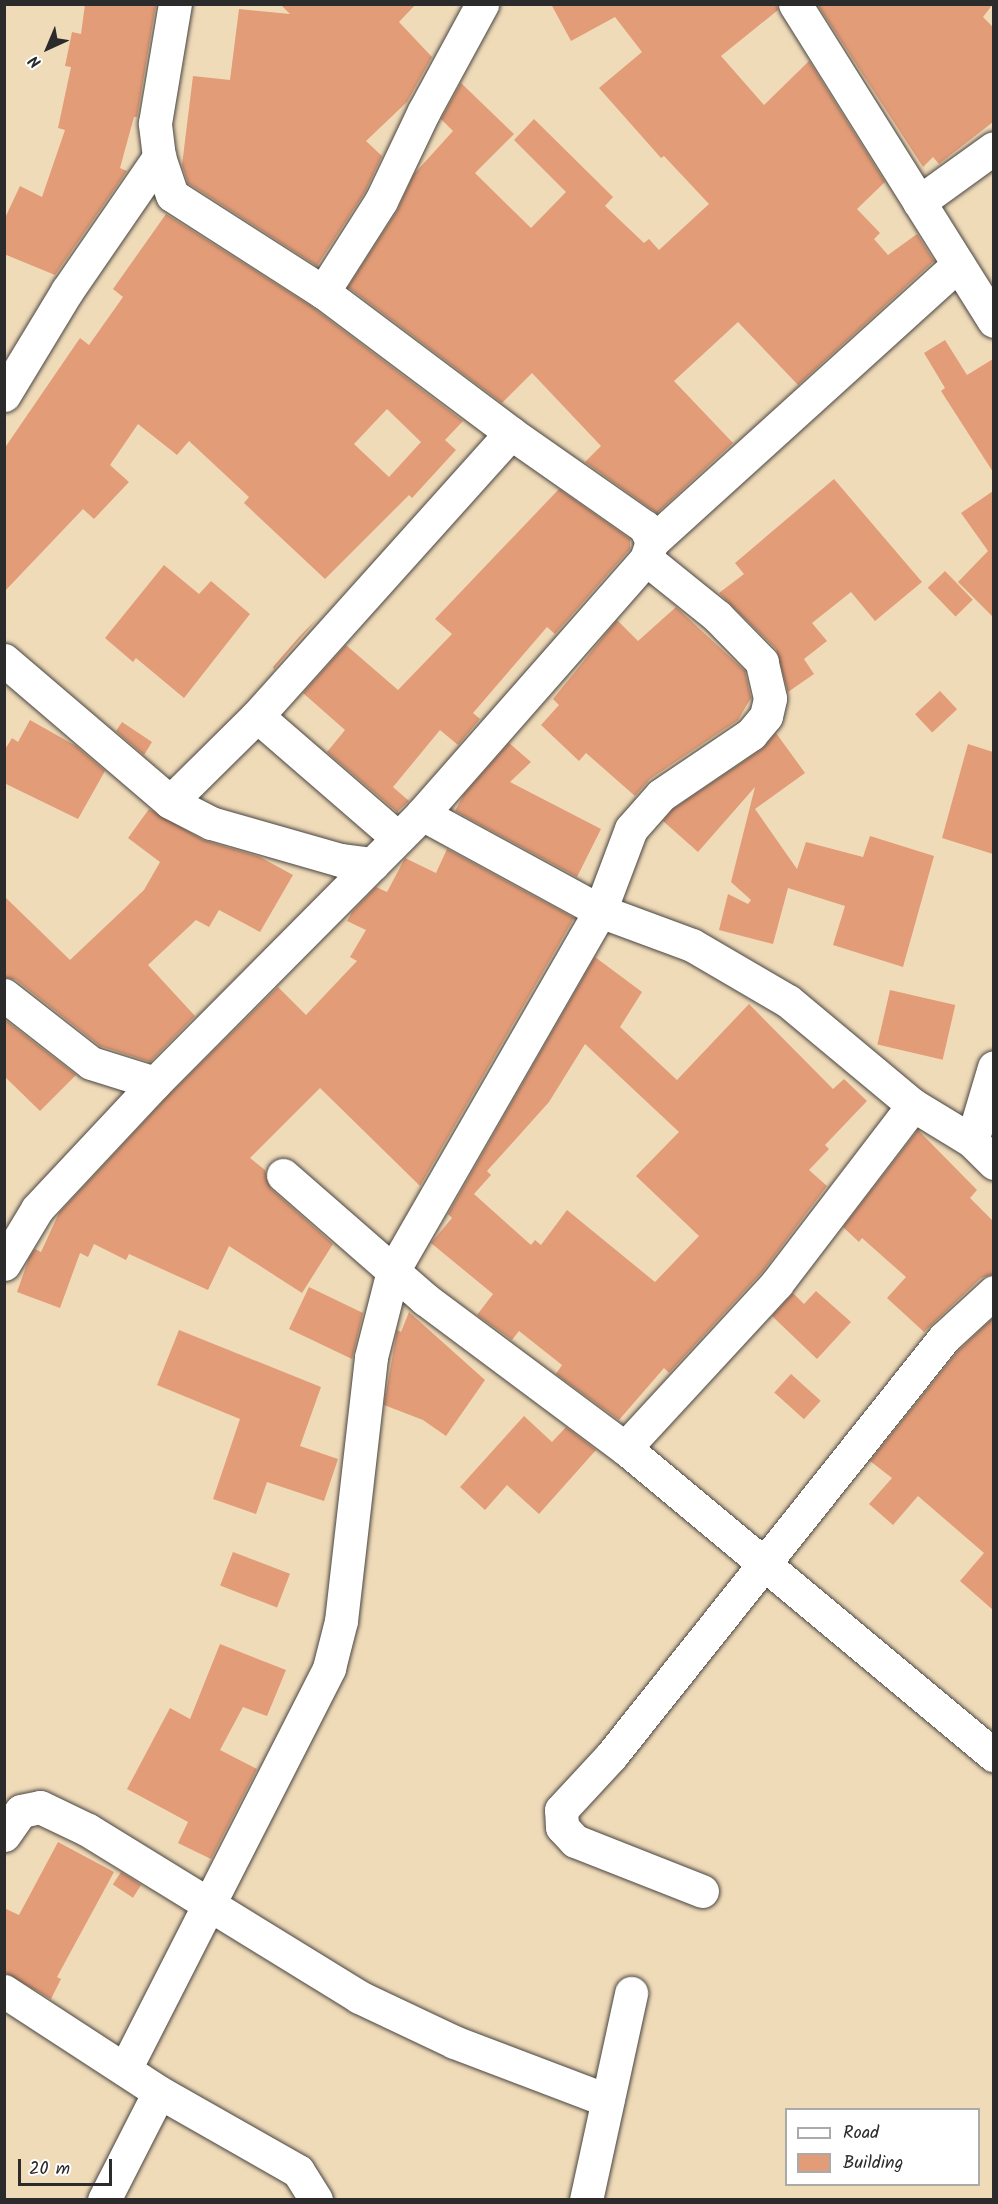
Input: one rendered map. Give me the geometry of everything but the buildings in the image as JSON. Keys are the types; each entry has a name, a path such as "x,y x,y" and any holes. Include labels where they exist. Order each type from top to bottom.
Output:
{"street":[{"path":"125,2070 328,1668 341,1621 370,1357 393,1271 600,911 631,828 661,795 751,734 766,716 770,698 762,662 747,643 649,550 645,527 511,434 323,292 172,195 159,157 155,123 175,4"},
{"path":"795,4 993,321"},
{"path":"323,292 381,201 469,11"},
{"path":"919,202 993,148"},
{"path":"4,395 67,291 159,157"},
{"path":"4,1264 38,1209 155,1083 422,814 649,550 958,265"},
{"path":"170,802 257,716 511,434"},
{"path":"4,660 170,802 211,823 339,860 373,864"},
{"path":"257,716 398,838"},
{"path":"422,814 600,911 692,945 788,1001 913,1105 983,1152 993,1067"},
{"path":"4,995 91,1063 155,1083"},
{"path":"625,1448 777,1283 913,1105"},
{"path":"283,1175 393,1271 625,1448 993,1755"},
{"path":"702,1891 575,1841 562,1827 561,1810 611,1756 763,1561 944,1338 993,1292"},
{"path":"4,1835 21,1811 40,1808 88,1830 359,1997 454,2042 607,2100"},
{"path":"4,1991 159,2092 298,2171 316,2199"},
{"path":"586,2199 631,1993"},
{"path":"104,2199 159,2092"}]}
